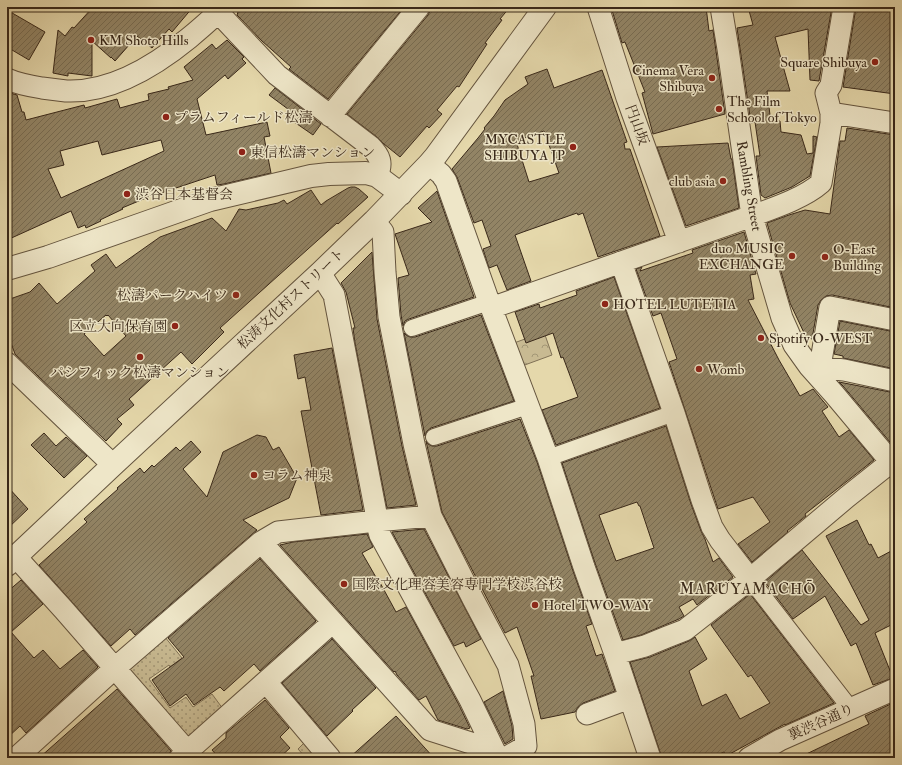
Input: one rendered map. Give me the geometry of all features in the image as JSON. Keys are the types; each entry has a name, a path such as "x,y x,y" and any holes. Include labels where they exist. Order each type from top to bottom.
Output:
{"street":[{"path":"330,116 419,7"},
{"name":"松涛文化村ストリート","path":"11,561 320,272 401,194 435,157 545,7"},
{"name":"円山坂","path":"598,7 627,98 679,242"},
{"name":"Rambling Street","path":"721,7 752,216 782,318 794,345 814,367 834,394 893,465"},
{"path":"412,328 490,305 679,242 788,202 815,188 821,183 831,114 826,93 831,85 844,7"},
{"path":"9,83 68,91 105,86 147,68 174,51 218,9 277,75 370,146 377,153 380,161 380,169 376,176"},
{"path":"831,114 895,123"},
{"path":"429,164 441,174 446,181 490,305 548,458 581,560 616,654 650,758"},
{"path":"7,269 48,257 210,200 291,181 323,175 366,173 376,176 401,194"},
{"path":"261,542 430,730 474,744 499,755 526,746 524,724 508,665 432,516 414,444 389,317 383,232 374,221"},
{"path":"621,262 712,527 720,540 850,708"},
{"path":"320,272 334,295 376,521 380,535 499,755"},
{"path":"895,320 830,307 814,367 844,370 895,381"},
{"path":"7,363 113,465"},
{"path":"434,437 528,406"},
{"path":"548,458 674,413"},
{"path":"616,654 645,646 685,630 750,579 847,498 893,465"},
{"path":"16,758 115,668 261,542 278,532 432,516"},
{"path":"11,561 64,610 115,668 187,756 333,622"},
{"path":"266,682 330,758"},
{"name":"裏渋谷通り","path":"749,758 780,740 895,689"},
{"path":"587,714 630,698"}],"green space":[{"path":"544,332 552,355 522,366 514,343"},
{"path":"160,631 182,658 149,679 170,708 186,697 193,707 212,694 226,713 187,748 117,668"},
{"path":"306,741 321,758 306,758 298,749"}],"building":[{"path":"93,7 193,7 172,32 169,29 152,48 137,36 115,61 92,41 92,76 68,73 68,76 53,73 58,30 65,36 72,27 74,28"},
{"path":"242,7 404,7 328,99 289,69 291,67 262,41 237,15"},
{"path":"431,7 510,7 500,19 502,20 485,43 487,44 459,87 457,86 437,110 442,114 429,128 427,126 400,157 347,114 428,15"},
{"path":"611,7 706,7 709,31 713,30 725,114 653,134 642,93 645,92 625,42 622,43"},
{"path":"748,7 832,7 819,81 810,80 808,29 775,37 790,91 767,91 771,123 780,121 781,132 801,135 807,154 813,153 813,136 817,137 810,176 792,187 765,198 761,195 756,156 760,156 755,122 751,123 737,28 753,25"},
{"name":"Square Shibuya","path":"856,7 895,7 895,94 843,87"},
{"path":"7,10 45,32 29,60 7,47"},
{"path":"227,40 244,57 242,59 246,63 228,79 225,75 197,99 206,135 267,122 270,136 264,137 271,173 217,185 215,175 158,193 122,208 123,209 86,228 85,225 78,228 71,211 7,240 7,92 17,95 26,120 84,105 85,108 117,99 120,108 149,100 148,94 169,89 168,87 193,80 184,67 212,44 216,49","holes":["161,140 164,151 61,198 48,169 64,165 60,151 98,141 102,155"]},
{"path":"547,69 554,88 602,70 627,142 624,143 625,149 630,149 660,236 598,257 583,213 578,215 577,213 523,232 515,235 531,281 507,290 497,265 489,268 483,249 491,246 482,220 474,223 457,177 452,169 485,129 484,128 505,100 528,84 525,77","holes":["544,131 559,173 529,182 516,141"]},
{"path":"275,88 321,124 313,135 287,117 296,115 269,95"},
{"path":"847,128 895,135 895,308 832,295 826,296 818,305 812,339 806,337 790,303 767,223 805,210 830,214 840,141 845,141"},
{"path":"728,143 732,159 739,208 686,226 657,147"},
{"path":"355,187 368,197 220,328 224,332 192,364 181,352 129,399 134,405 117,419 122,424 106,441 15,354 7,332 7,300 30,292 39,283 57,304 95,271 91,265 106,254 116,268 160,237 212,218 226,231 239,209 246,210 278,203 284,200 287,204 311,190 321,205 348,188","holes":["106,315 108,315 126,336 104,356 84,334"]},
{"path":"437,191 474,297 409,319 405,321 403,326 398,278 409,275 395,234 432,222 418,208"},
{"path":"744,232 756,274 750,275 754,299 748,300 779,360 800,396 813,389 828,407 822,411 839,437 849,430 874,460 805,514 806,516 752,562 738,544 770,522 753,497 718,509 669,362 677,359 661,313 653,316 636,269 642,267 640,271 693,253 692,250"},
{"path":"372,252 377,319 402,446 416,505 387,508 355,343 353,328 355,328 346,292 341,283"},
{"path":"614,277 660,408 556,445 542,410 578,397 563,357 561,358 553,333 526,343 515,312 539,304 540,308 577,295 576,291"},
{"path":"481,315 514,401 431,428 427,431 425,436 404,333 410,337 415,337"},
{"path":"840,321 895,332 895,369 843,358 843,356 834,354"},
{"path":"332,348 363,510 321,515 301,411 311,410 305,377 298,379 294,355"},
{"path":"839,382 895,393 895,448 843,386"},
{"path":"520,419 537,462 592,624 586,626 596,656 602,654 615,691 583,703 575,712 541,719 531,676 534,676 517,627 505,633 442,512 426,441 432,446 437,446"},
{"path":"666,426 691,504 713,562 719,558 733,577 697,605 693,599 679,607 684,616 679,619 641,635 623,640 595,563 562,463","holes":["637,502 654,548 616,561 599,515"]},
{"path":"44,433 56,446 66,437 87,456 64,478 31,445"},
{"path":"257,435 266,437 273,450 279,447 297,478 289,498 243,520 257,530 135,635 130,629 111,646 39,565 87,522 84,519 140,468 144,473 152,465 154,467 176,447 180,451 191,441 201,452 183,469 207,497 223,452"},
{"path":"7,486 28,509 7,529"},
{"path":"857,520 869,545 871,544 878,558 895,549 895,623 875,633 893,678 873,685 856,643 851,646 825,596 793,619 765,582 802,550 861,625 869,620 826,536"},
{"path":"424,529 481,639 466,647 464,642 454,646 392,532"},
{"path":"367,534 373,547 362,553 396,612 406,607 470,728 467,729 438,720 426,696 419,700 395,671 394,672 280,545 293,542"},
{"path":"260,559 316,621 260,671 254,664 224,691 220,687 194,705 186,694 170,706 152,680 184,657 168,638"},
{"path":"21,580 43,604 11,632 34,658 43,650 60,669 83,650 98,667 26,733 20,726 7,738 7,592"},
{"path":"750,594 834,703 785,724 726,756 724,752 710,758 662,758 630,662 650,657 689,641 695,637 707,659 689,671 702,706 726,694 740,719 770,703 751,675 748,677 711,625"},
{"path":"332,639 376,688 327,736 282,683"},
{"path":"117,689 171,751 168,758 39,758"},
{"path":"503,691 512,726 513,739 505,744 484,702"},
{"path":"265,700 289,728 280,737 290,748 279,758 219,758 212,750 226,738 226,733"},
{"path":"895,702 895,758 798,758 869,724 865,716"},
{"path":"396,716 434,758 349,758"}],"place":[{"name":"KM Shoto Hills","path":"91,40"},
{"name":"Square Shibuya","path":"875,62"},
{"name":"Cinema Vera Shibuya","path":"712,78"},
{"name":"The Film School of Tokyo","path":"719,109"},
{"name":"プラムフィールド松濤","path":"166,117"},
{"name":"MYCASTLE SHIBUYA JP","path":"573,147"},
{"name":"東信松濤マンション","path":"242,152"},
{"name":"club asia","path":"723,181"},
{"name":"渋谷日本基督会","path":"127,194"},
{"name":"duo MUSIC EXCHANGE","path":"792,256"},
{"name":"O-East Building","path":"825,257"},
{"name":"松濤パークハイツ","path":"236,295"},
{"name":"HOTEL LUTETIA","path":"605,304"},
{"name":"区立大向保育園","path":"175,326"},
{"name":"Spotify O-WEST","path":"761,338"},
{"name":"パシフィック松濤マンション","path":"140,357"},
{"name":"Womb","path":"699,369"},
{"name":"コラム神泉","path":"254,475"},
{"name":"国際文化理容美容専門学校渋谷校","path":"344,584"},
{"name":"Hotel TWO-WAY","path":"535,605"}],"district":[{"name":"MARUYAMACHŌ","path":"748,589"}]}
